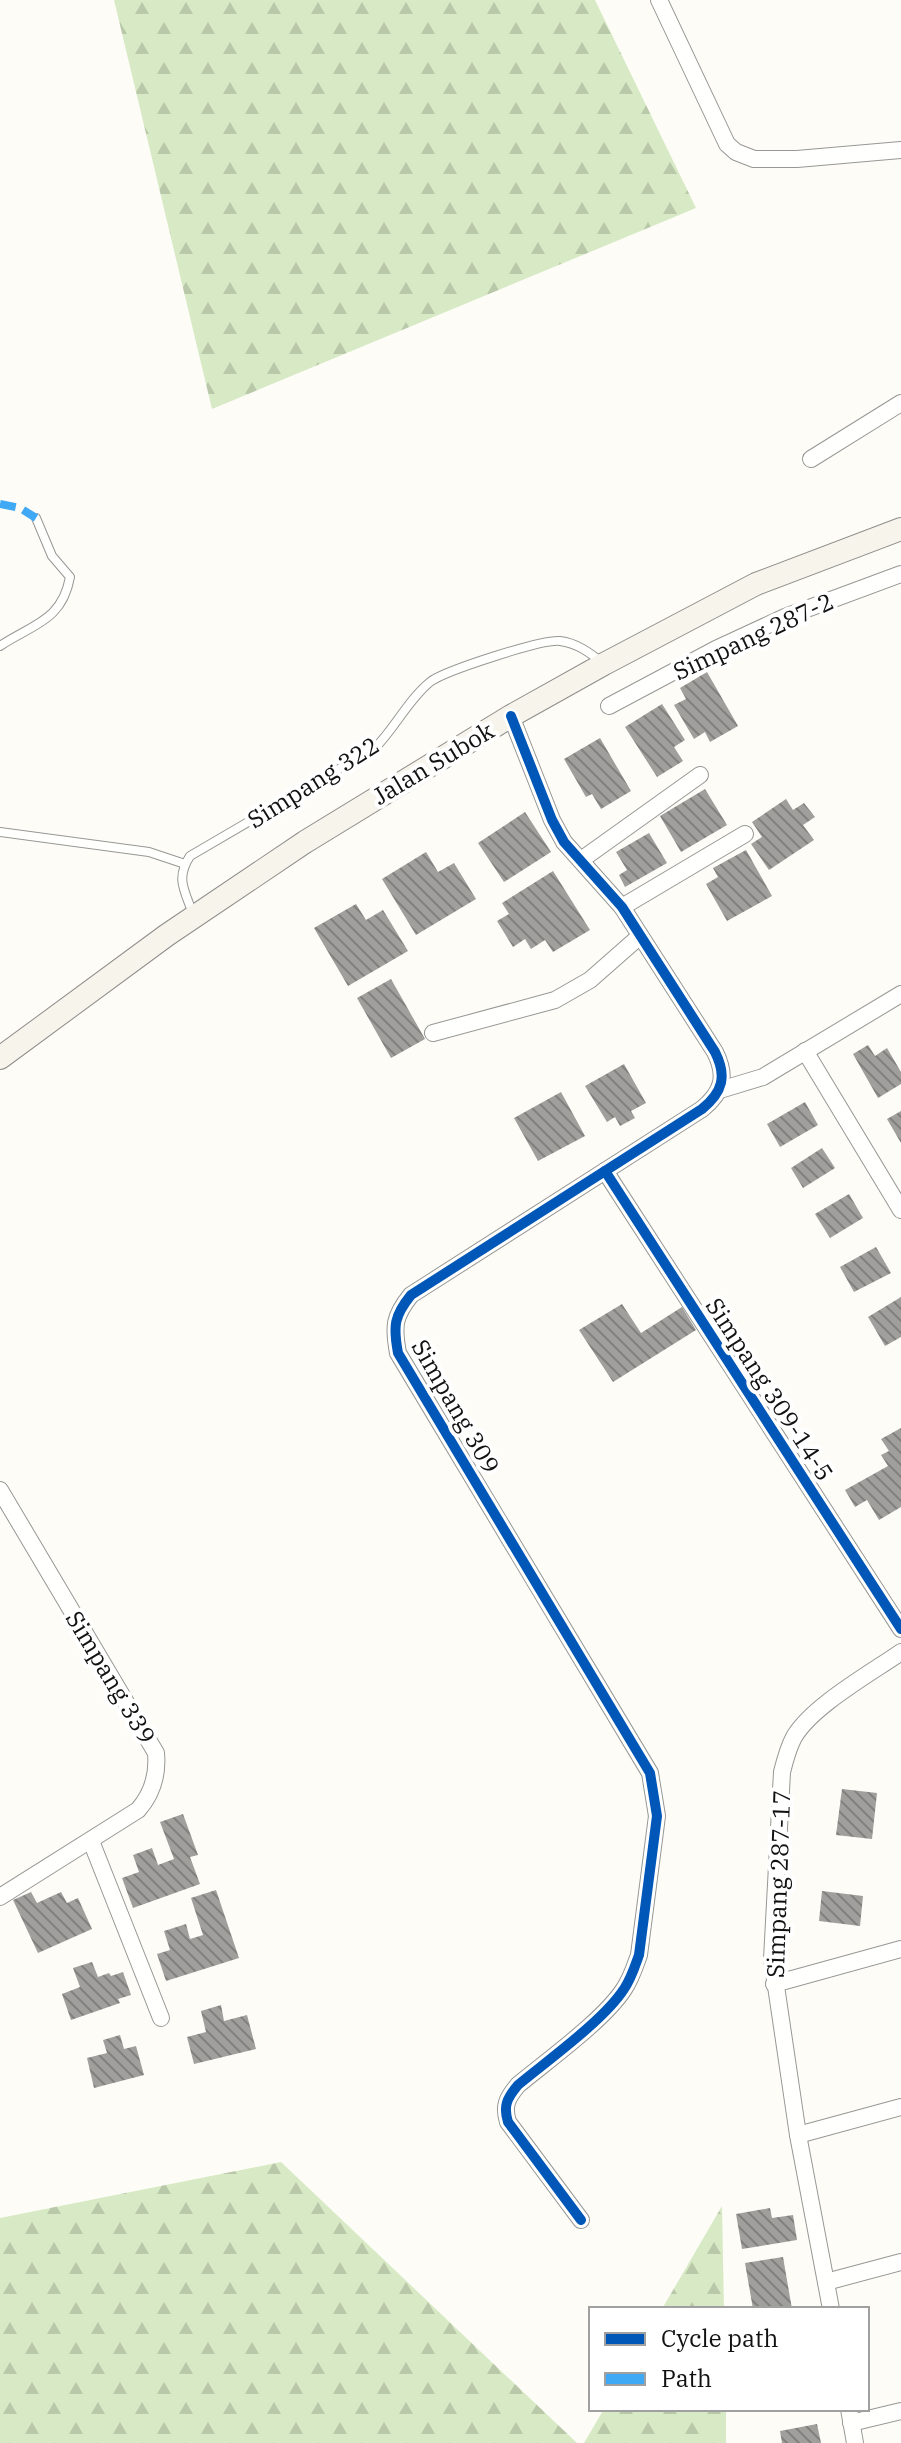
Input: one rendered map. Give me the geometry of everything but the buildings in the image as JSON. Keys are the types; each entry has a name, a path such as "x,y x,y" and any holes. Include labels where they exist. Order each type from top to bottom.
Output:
{"main road":[{"name":"Jalan Subok","path":"0,1058 194,916 305,842 511,716 756,584 901,529"}],"street":[{"path":"659,0 727,144 736,152 754,159 797,159 901,150"},
{"path":"811,459 901,403"},
{"name":"Simpang 287-2","path":"609,706 716,649 785,617 901,574"},
{"path":"511,716 552,820 564,842 622,907 715,1052 723,1076 720,1090 763,1077 901,994"},
{"path":"581,860 700,775"},
{"path":"622,907 745,834"},
{"path":"433,1033 555,1000 590,980 640,936"},
{"path":"805,1051 895,1187 901,1210"},
{"name":"Simpang 309","path":"581,2220 508,2122 504,2111 508,2098 518,2085 608,2009 624,1990 632,1974 639,1955 657,1816 656,1794 650,1773 398,1353 394,1331 398,1311 411,1295 702,1109 720,1090"},
{"name":"Simpang 309-14-5","path":"605,1171 901,1629"},
{"name":"Simpang 339","path":"0,1490 156,1753 157,1768 147,1800 138,1810 0,1897"},
{"name":"Simpang 287-17","path":"831,2307 798,2135 774,1984 772,1947 782,1772 788,1752 803,1725 834,1698 901,1652"},
{"path":"91,1841 161,2018"},
{"path":"774,1984 901,1949"},
{"path":"798,2135 901,2107"},
{"path":"826,2282 901,2262"},
{"path":"855,2443 850,2416 901,2411"}],"lane":[{"path":"0,646 54,615 68,586 70,577 52,556 36,518"},
{"name":"Simpang 322","path":"185,864 190,856 375,748 389,734 416,694 434,679 544,641 572,643 604,664"},
{"path":"0,832 149,852 185,864 181,881 194,916"}],"green space":[{"path":"114,0 595,0 696,208 212,409"},
{"path":"281,2162 577,2443 0,2443 0,2218"},
{"path":"722,2206 724,2307 663,2307"},
{"path":"603,2411 726,2411 726,2443 584,2443"}],"marked path":[{"path":"0,504 20,508 36,518"}],"cycle path":[{"path":"511,716 552,820 564,842 622,907 715,1052 722,1076 719,1090 702,1109 411,1295 398,1315 395,1328 398,1353 650,1773 657,1816 639,1955 631,1977 603,2014 518,2085 506,2107 508,2122 581,2220"},
{"path":"605,1171 901,1629"}]}
